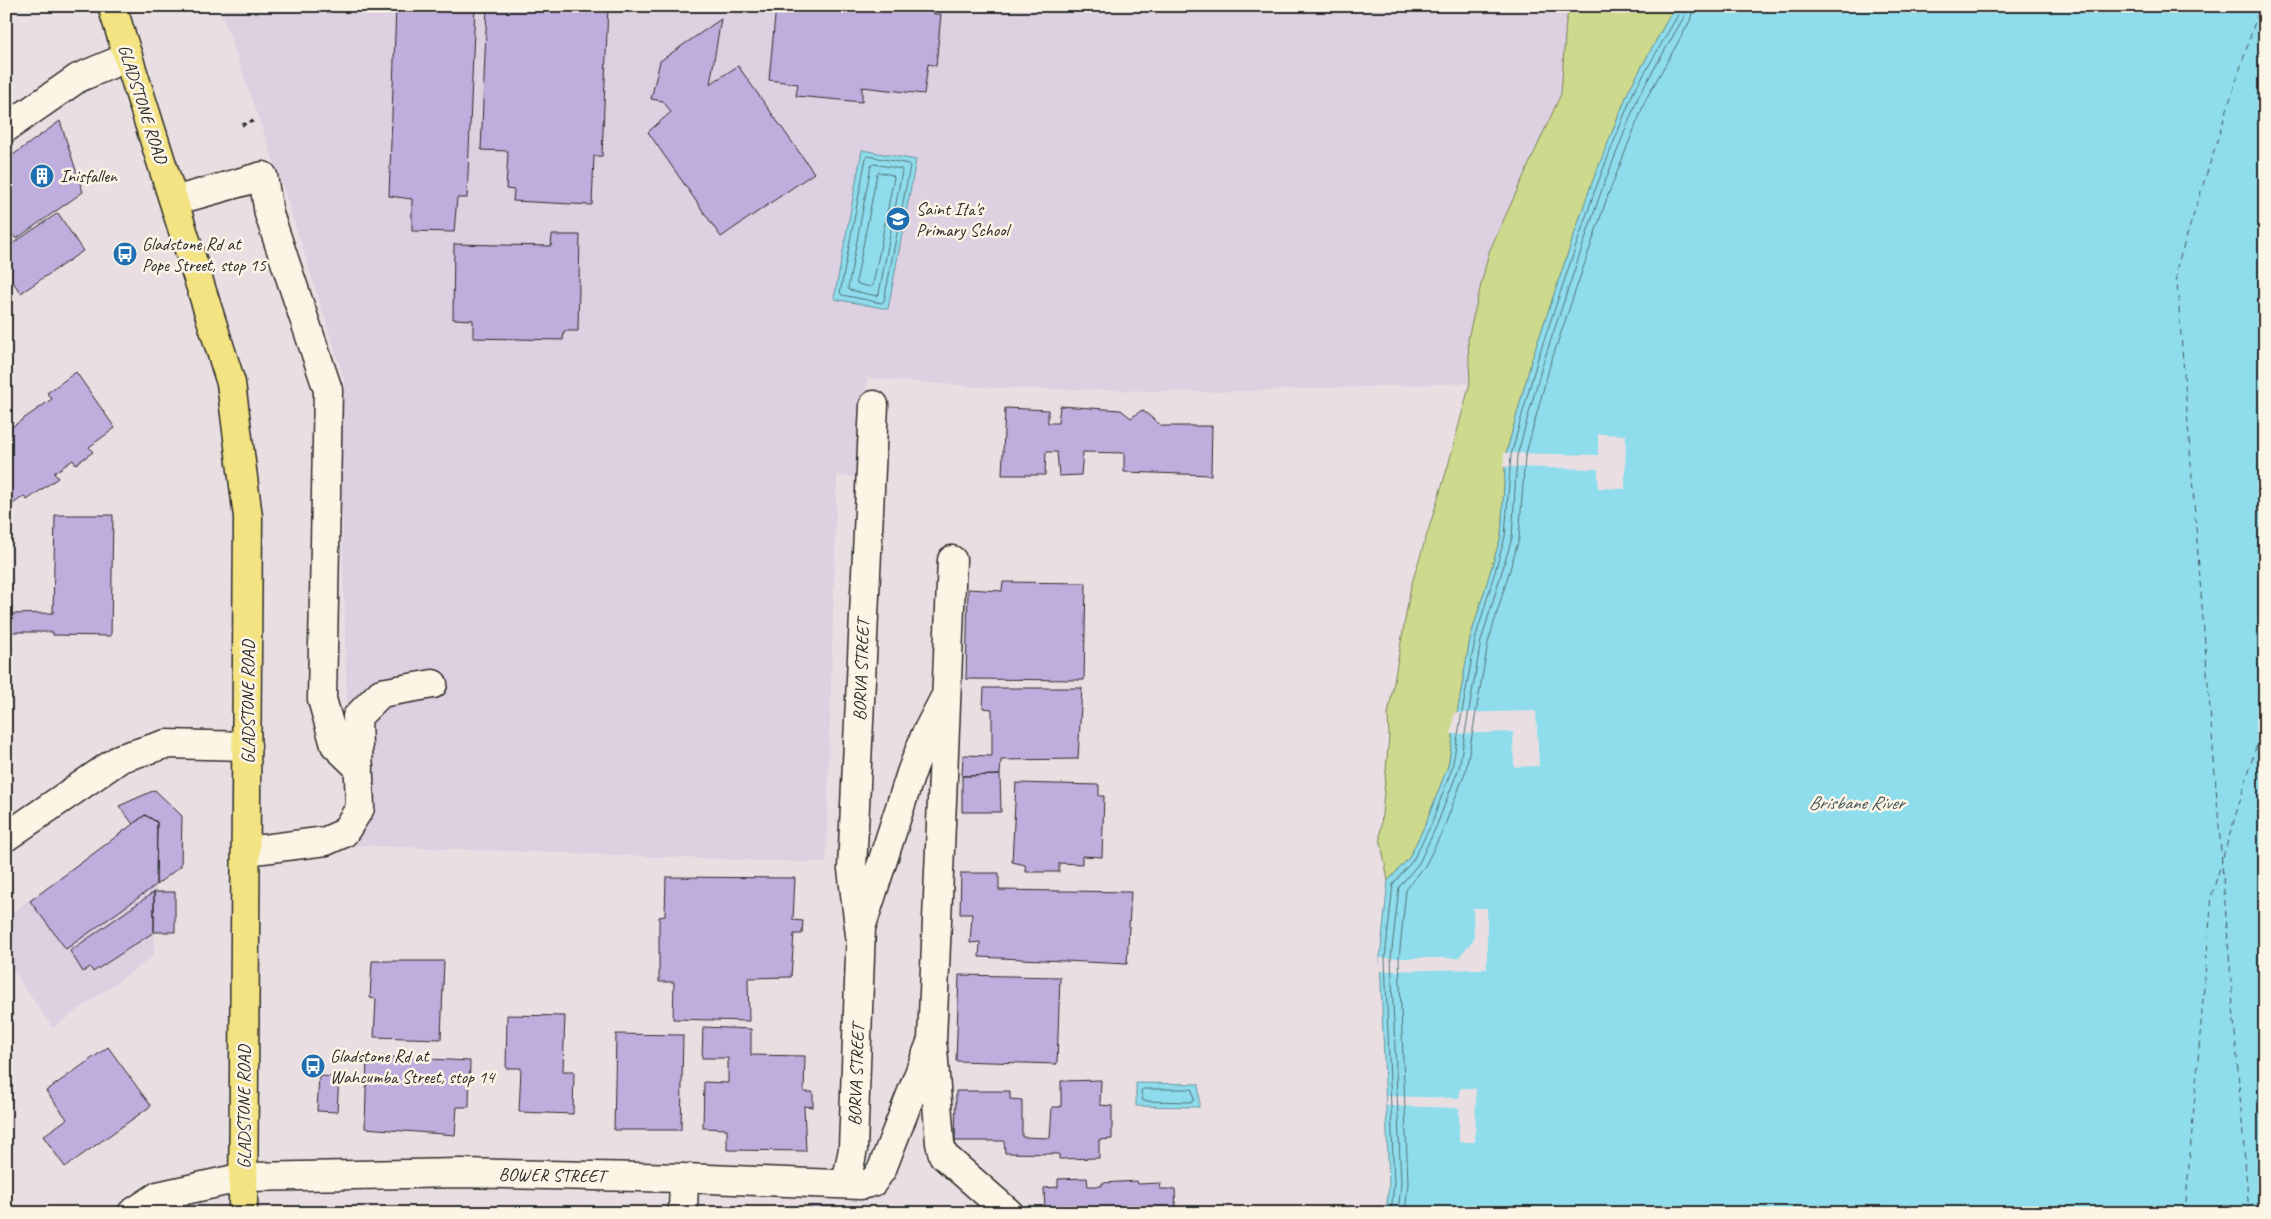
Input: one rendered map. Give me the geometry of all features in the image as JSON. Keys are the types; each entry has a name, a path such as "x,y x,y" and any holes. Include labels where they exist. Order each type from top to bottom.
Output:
{"main road":[{"name":"GLADSTONE ROAD","path":"112,6 231,383 245,483 248,517 243,1213"}],"street":[{"path":"6,128 78,78 128,57"},
{"path":"174,201 263,176 269,214 328,390 322,700 334,745 359,768"},
{"name":"BORVA STREET","path":"874,405 852,869 860,935 853,1149 854,1185 871,1183 880,1174 932,1040"},
{"name":"BORVA STREET","path":"952,560 932,1040 940,1142 943,1155 1009,1213"},
{"path":"247,851 326,841 344,833 360,808 357,717 381,693 433,684"},
{"name":"BORVA STREET","path":"860,935 865,914 911,773 925,736 948,691"},
{"path":"6,837 121,758 166,744 247,746"},
{"name":"BOWER STREET","path":"132,1213 158,1196 244,1177 461,1173 684,1178 854,1185"},
{"path":"683,1213 684,1178"}],"path":[{"path":"242,124 253,121"},
{"path":"88,182 99,178"}],"shaded area":[{"name":"Saint Ita's Primary School","path":"219,6 1570,6 1566,21 1561,94 1489,252 1468,338 1470,383 1214,392 993,388 867,378 861,477 837,475 826,863 350,845 341,464 344,378 283,187"},
{"path":"157,822 154,956 53,1028 6,961 6,917 133,824"}],"green space":[{"path":"1570,6 1675,6 1629,90 1590,188 1532,359 1506,454 1501,536 1470,639 1448,766 1426,823 1409,858 1388,881 1380,837 1389,736 1388,715 1411,586 1448,466 1470,383 1468,338 1489,252 1561,94 1566,21"}],"water":[{"name":"Brisbane River","path":"1675,6 2265,6 2265,1213 1386,1213 1389,1184 1380,958 1388,881 1409,858 1426,823 1448,766 1470,639 1501,536 1506,454 1532,359 1590,188 1629,90"},
{"path":"862,150 916,160 888,309 834,299"},
{"path":"1136,1083 1199,1084 1199,1107 1136,1106"}],"pier":[{"path":"1598,434 1626,435 1625,489 1598,488 1598,469 1503,467 1504,453 1598,455"},
{"path":"1536,711 1539,766 1514,767 1513,732 1451,734 1454,713"},
{"path":"1473,908 1487,908 1487,969 1380,971 1380,958 1458,958 1474,939"},
{"path":"1460,1088 1476,1089 1475,1142 1459,1142 1459,1108 1386,1106 1386,1096 1459,1098"}],"building":[{"path":"396,6 475,6 467,198 457,198 454,232 412,231 412,199 389,196"},
{"path":"487,6 608,6 602,156 594,156 592,205 513,201 514,190 506,189 508,151 481,150"},
{"path":"776,6 934,6 934,14 941,14 936,66 928,64 924,94 862,87 862,102 796,96 798,84 769,80"},
{"path":"721,19 710,84 738,66 814,173 721,237 648,132 671,112 663,101 651,99 660,61"},
{"name":"Inisfallen","path":"60,121 83,192 16,239 9,229 6,231 6,160"},
{"path":"58,213 83,251 21,293 12,281 6,285 6,248"},
{"path":"552,235 580,235 578,331 564,331 563,340 473,338 473,320 453,319 454,244 551,246"},
{"path":"76,372 115,428 89,447 93,452 76,464 73,460 54,473 58,478 27,500 24,496 6,509 6,431 52,399 47,393"},
{"path":"1060,406 1121,410 1131,418 1142,410 1162,426 1212,426 1211,475 1124,472 1124,453 1083,452 1081,475 1059,476 1057,452 1046,452 1045,475 1002,475 1005,408 1048,410 1048,423 1058,423"},
{"path":"55,515 113,515 111,636 53,635 53,632 8,632 6,675 6,594 8,594 8,614 53,613"},
{"path":"1003,582 1086,583 1084,680 966,679 968,589 1002,591"},
{"path":"984,688 1082,688 1078,759 1001,760 1000,775 962,776 963,755 992,756 992,709 983,708"},
{"path":"1000,775 1001,812 962,812 962,776"},
{"path":"1016,783 1099,785 1099,796 1104,796 1102,857 1082,856 1082,864 1059,863 1059,872 1026,872 1025,865 1012,862"},
{"path":"155,790 182,816 181,866 156,885 157,822 145,815 133,824 119,806"},
{"path":"145,815 157,822 156,885 66,949 30,901"},
{"path":"961,873 999,873 999,890 1131,892 1127,964 979,957 980,942 970,943 972,914 960,914"},
{"path":"666,877 795,878 793,920 803,921 802,934 794,934 791,977 748,978 749,1021 673,1019 674,982 659,982 659,917 665,916"},
{"path":"154,892 154,932 93,972 90,967 83,972 70,951"},
{"path":"154,892 175,892 175,932 154,932"},
{"path":"372,961 444,961 441,1039 374,1037 376,999 370,998"},
{"path":"959,975 1060,977 1057,1064 956,1061"},
{"path":"507,1015 565,1016 563,1071 574,1071 573,1114 519,1112 521,1068 506,1068"},
{"path":"703,1027 751,1029 751,1055 805,1056 804,1092 813,1092 813,1107 804,1106 806,1151 727,1150 727,1129 703,1128 704,1082 728,1083 728,1058 702,1058"},
{"path":"616,1034 683,1035 681,1130 614,1130"},
{"path":"108,1047 151,1106 65,1167 43,1136 67,1119 46,1091"},
{"path":"367,1056 470,1061 469,1107 457,1107 455,1135 365,1128"},
{"path":"319,1076 339,1077 337,1112 317,1111"},
{"path":"1101,1080 1100,1105 1112,1106 1112,1139 1099,1140 1099,1158 1059,1159 1059,1154 1005,1153 1004,1141 955,1141 956,1091 1010,1091 1010,1099 1022,1100 1022,1137 1050,1138 1052,1107 1061,1107 1061,1081"},
{"path":"1087,1178 1088,1186 1102,1186 1102,1183 1137,1181 1138,1184 1161,1183 1160,1189 1175,1189 1176,1213 1045,1213 1044,1188 1058,1187 1058,1179"},
{"path":"810,1206 845,1208 845,1213 810,1213"},
{"path":"864,1210 903,1211 903,1213 864,1213"}],"ferry route":[{"path":"2249,1213 2176,270 2260,6"},
{"path":"2223,857 2265,717"},
{"path":"2185,1213 2212,894 2222,861"}],"place":[{"name":"Inisfallen","path":"42,176"},
{"name":"Saint Ita's Primary School","path":"898,219"},
{"name":"Gladstone Rd at Pope Street, stop 15","path":"125,254"},
{"name":"Gladstone Rd at Wahcumba Street, stop 14","path":"313,1066"}]}
